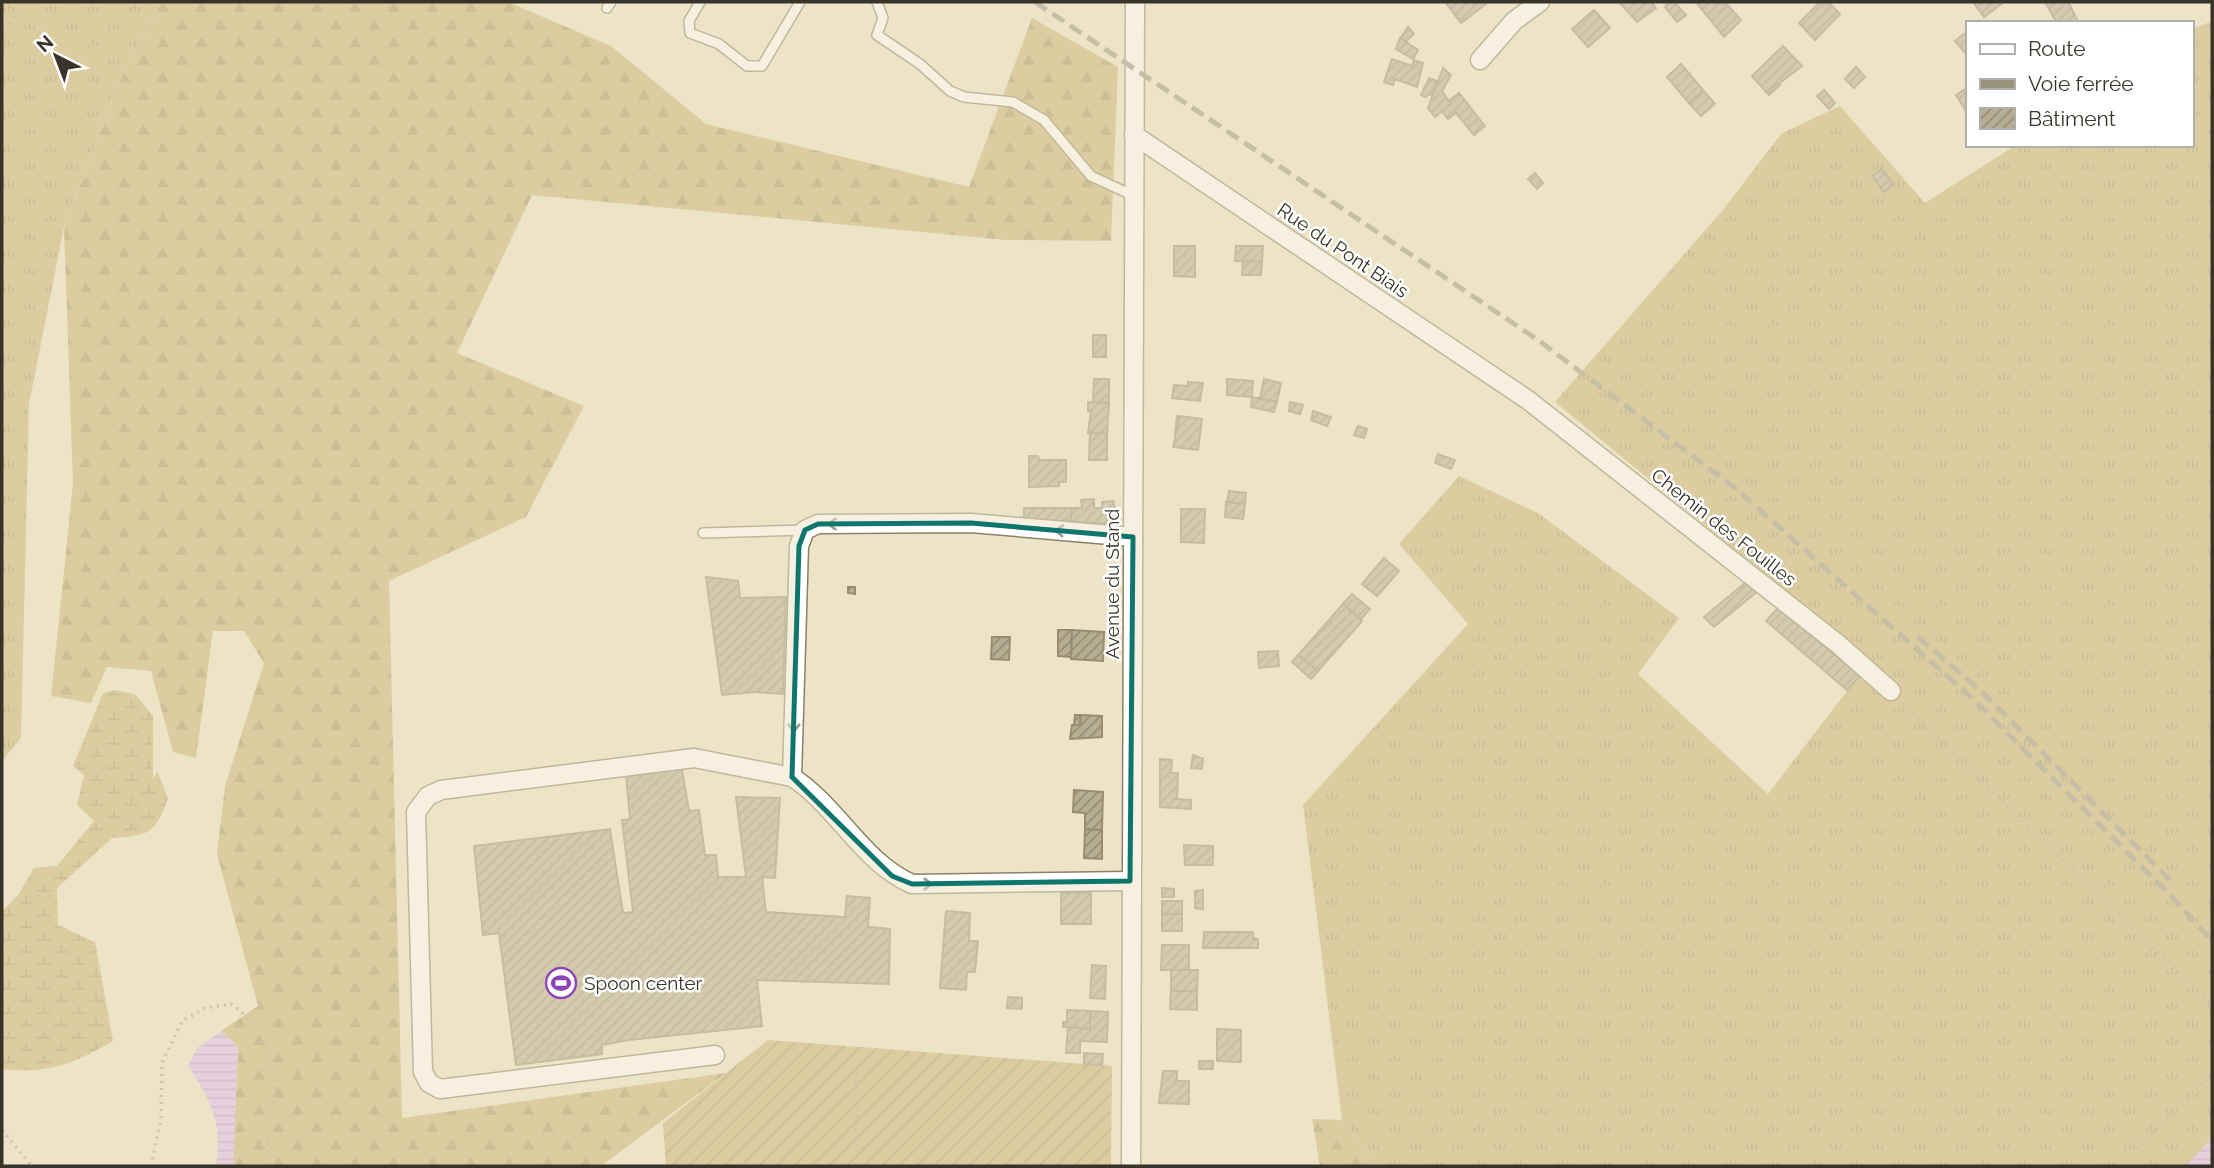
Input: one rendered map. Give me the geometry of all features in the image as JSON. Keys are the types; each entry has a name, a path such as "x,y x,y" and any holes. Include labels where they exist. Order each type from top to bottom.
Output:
{"street":[{"name":"Avenue du Stand","path":"1131,1166 1135,2"},
{"path":"1480,60 1514,21 1540,2"},
{"name":"Rue du Pont Biais","path":"1134,135 1528,400"},
{"name":"Chemin des Fouilles","path":"1528,400 1838,644 1891,691"},
{"path":"792,777 799,546 805,530 818,524 971,523 1133,537"},
{"path":"715,1055 440,1088 429,1083 424,1072 416,812 428,796 441,790 653,761 694,758 792,777 823,802 892,876 912,884 1130,881"}],"lane":[{"path":"700,2 689,21 690,33 719,44 747,66 762,66 800,2"},
{"path":"877,2 883,18 877,35 920,64 950,91 964,97 1013,102 1044,120 1091,176 1134,196"},
{"path":"703,533 805,530"}],"path":[{"path":"2,52 4,32 21,2"},
{"path":"1891,691 2212,1004"},
{"path":"151,1166 161,1119 162,1063 182,1021 205,1008 231,1004 246,1014 261,1040 274,1073 266,1166"},
{"path":"856,1166 857,1062"},
{"path":"2137,1149 2212,1074"},
{"path":"2,1130 32,1166"}],"highlighted area":[{"path":"971,523 1133,537 1130,881 912,884 892,876 792,777 799,546 805,530 818,524"}],"green space":[{"path":"2,2 161,2 115,91 64,227 29,404 21,738 2,761"},
{"path":"161,2 508,2 611,46 706,124 969,187 1032,18 1118,67 1111,241 1006,240 532,195 457,353 584,406 526,517 389,581 402,1118 726,1073 601,1166 233,1166 238,1047 221,1031 258,1006 217,854 225,786 264,663 244,631 213,631 196,758 173,752 151,671 107,667 91,703 51,696 73,484 64,227 115,91"},
{"path":"2212,21 2212,1166 1376,1166 1342,1120 1303,805 1468,624 1399,544 1459,476 1538,513 1679,618 1638,674 1768,794 1870,661 1555,402 1722,211 1782,133 1840,106 1925,203 2013,147 2193,147 2193,29"},
{"path":"114,690 135,694 153,716 153,780 157,771 168,798 155,826 143,834 112,838 57,888 58,925 95,942 113,1041 61,1066 34,1070 2,1069 2,911 18,895 34,868 57,866 94,821 77,805 84,775 73,766 103,693"},
{"path":"768,1040 1112,1066 1111,1166 666,1166 663,1123"},
{"path":"1312,1119 1342,1120 1376,1166 1320,1166"}],"shaded area":[{"path":"221,1031 238,1047 233,1166 216,1166 218,1137 213,1113 188,1066 197,1048"},
{"path":"2212,1138 2212,1166 2186,1166"}],"building":[{"path":"1619,2 1651,2 1656,8 1637,22"},
{"path":"1674,2 1686,15 1677,22 1665,7"},
{"path":"1696,2 1725,2 1741,20 1724,37"},
{"path":"1820,2 1828,2 1840,14 1815,40 1799,23"},
{"path":"1973,2 2004,2 1984,17"},
{"path":"2045,2 2068,2 2078,21 2056,21"},
{"path":"1446,3 1486,4 1461,23"},
{"path":"1594,10 1610,28 1588,47 1572,29"},
{"path":"1408,27 1414,34 1405,42 1400,39"},
{"path":"1966,33 1966,54 1955,41"},
{"path":"1400,38 1418,50 1413,59 1396,49"},
{"path":"1783,46 1802,66 1767,93 1752,76"},
{"path":"1392,59 1412,66 1414,60 1423,63 1417,87 1395,79 1393,85 1384,82"},
{"path":"1681,64 1703,90 1689,103 1667,77"},
{"path":"1856,67 1865,77 1854,88 1845,79"},
{"path":"1443,68 1451,75 1442,91 1449,101 1459,93 1485,126 1474,135 1456,113 1448,119 1442,111 1435,117 1428,108"},
{"path":"1429,78 1437,81 1431,95 1426,97 1421,95"},
{"path":"1778,83 1780,85 1769,95 1767,93"},
{"path":"1966,89 1966,111 1956,95"},
{"path":"1703,90 1715,104 1701,116 1689,103"},
{"path":"1824,90 1835,103 1829,109 1817,96"},
{"path":"1882,169 1893,184 1884,192 1872,176"},
{"path":"1535,173 1543,183 1537,189 1528,179"},
{"path":"1174,246 1195,246 1195,277 1174,276"},
{"path":"1236,246 1263,246 1262,262 1235,261"},
{"path":"1243,261 1262,262 1261,275 1242,275"},
{"path":"1093,335 1106,335 1106,357 1093,357"},
{"path":"1094,379 1109,379 1109,403 1093,402"},
{"path":"1227,379 1253,381 1252,397 1227,395"},
{"path":"1264,379 1281,383 1277,402 1260,398"},
{"path":"1188,382 1203,383 1200,401 1172,398 1174,385 1188,386"},
{"path":"1252,397 1277,402 1274,412 1251,407"},
{"path":"1088,402 1109,403 1107,434 1088,433 1091,411 1088,411"},
{"path":"1290,402 1303,405 1300,414 1289,411"},
{"path":"1313,411 1331,417 1327,426 1311,420"},
{"path":"1177,416 1180,416 1177,437 1175,436"},
{"path":"1180,416 1202,419 1198,450 1173,447"},
{"path":"1358,426 1367,429 1364,438 1354,435"},
{"path":"1090,433 1107,434 1107,460 1089,460"},
{"path":"1438,454 1455,460 1451,469 1435,463"},
{"path":"1029,456 1038,456 1039,460 1066,460 1066,482 1059,482 1059,486 1029,487"},
{"path":"1229,491 1246,493 1245,504 1227,502"},
{"path":"1094,499 1094,508 1102,508 1102,502 1113,501 1115,508 1106,509 1107,523 1071,524 1071,508 1082,508 1081,500"},
{"path":"1226,502 1245,504 1243,519 1225,517"},
{"path":"1024,508 1071,508 1071,524 1024,523"},
{"path":"1181,509 1205,509 1204,543 1181,542"},
{"path":"1384,558 1399,571 1377,596 1362,584"},
{"path":"706,577 738,581 740,598 786,597 783,694 754,692 722,695"},
{"path":"1746,582 1758,591 1714,627 1704,617"},
{"path":"848,587 855,587 855,594 848,593"},
{"path":"1352,594 1370,609 1361,619 1343,604"},
{"path":"1343,604 1362,621 1318,671 1298,655"},
{"path":"1778,608 1860,676 1847,690 1766,621"},
{"path":"1058,630 1072,630 1071,657 1058,656"},
{"path":"1072,630 1104,632 1103,661 1071,659"},
{"path":"992,637 1010,637 1009,660 991,659"},
{"path":"1278,651 1279,666 1259,668 1258,652"},
{"path":"1298,655 1318,671 1311,679 1292,662"},
{"path":"1075,715 1081,715 1080,725 1074,725"},
{"path":"1081,715 1102,716 1102,737 1070,739 1072,725 1080,725"},
{"path":"1193,755 1203,759 1202,769 1191,768"},
{"path":"1160,759 1172,760 1171,773 1178,773 1177,799 1191,800 1191,809 1160,807"},
{"path":"681,764 689,811 699,810 705,855 716,855 718,877 746,877 736,797 780,798 775,878 762,877 766,912 845,917 847,896 870,898 868,927 890,929 889,984 757,980 762,1026 629,1040 602,1045 602,1054 516,1065 499,933 483,935 474,846 610,829 623,913 633,912 622,820 630,819 626,773"},
{"path":"1074,790 1103,792 1102,830 1085,829 1085,813 1073,812"},
{"path":"1085,829 1102,830 1102,859 1084,858"},
{"path":"1184,845 1213,846 1213,865 1185,865"},
{"path":"1162,888 1174,889 1174,897 1162,897"},
{"path":"1203,890 1203,909 1195,908 1195,891"},
{"path":"1091,892 1091,924 1061,924 1061,893"},
{"path":"1162,901 1182,901 1182,914 1162,914"},
{"path":"946,911 970,913 969,941 978,941 975,972 967,972 966,990 940,988"},
{"path":"1162,914 1182,914 1182,931 1162,931"},
{"path":"1204,932 1253,932 1253,938 1258,939 1258,948 1203,948"},
{"path":"1162,945 1189,945 1189,970 1161,970"},
{"path":"1092,965 1106,966 1105,999 1090,998"},
{"path":"1171,970 1198,970 1197,991 1171,991"},
{"path":"1171,991 1197,991 1197,1010 1170,1009"},
{"path":"1008,997 1022,998 1022,1009 1007,1008"},
{"path":"1067,1010 1090,1011 1090,1029 1063,1027 1063,1022 1067,1022"},
{"path":"1090,1011 1108,1012 1107,1042 1080,1041 1080,1053 1066,1053 1068,1027 1090,1029"},
{"path":"1217,1029 1241,1030 1241,1062 1217,1061"},
{"path":"1084,1053 1103,1054 1102,1065 1084,1064"},
{"path":"1199,1061 1213,1061 1213,1069 1199,1069"},
{"path":"1163,1071 1177,1071 1177,1081 1189,1081 1189,1104 1159,1103"}],"railway":[{"path":"1035,2 1538,340 1735,488 1973,699 2172,897 2212,941"},
{"path":"1918,637 1980,690 2172,882"}],"place":[{"name":"Spoon center","path":"561,983"}]}
